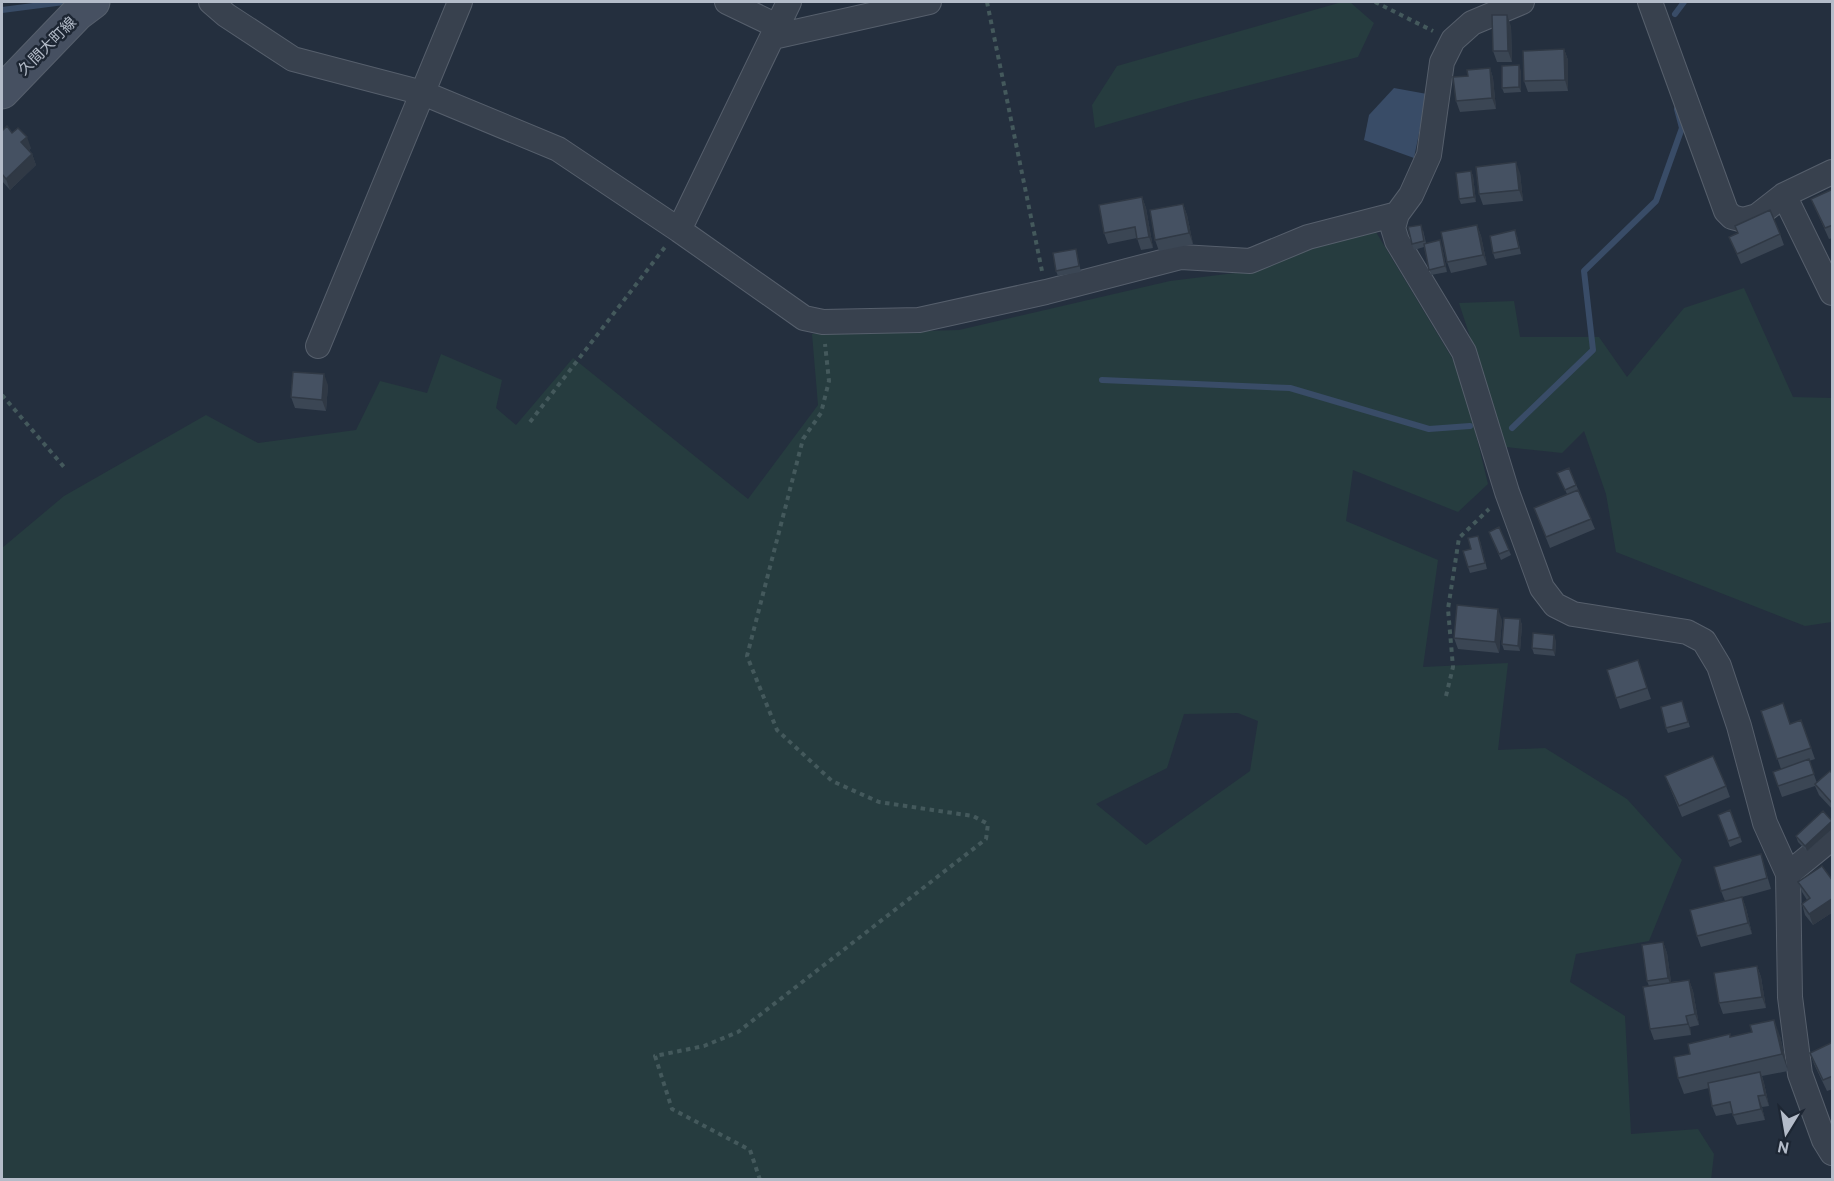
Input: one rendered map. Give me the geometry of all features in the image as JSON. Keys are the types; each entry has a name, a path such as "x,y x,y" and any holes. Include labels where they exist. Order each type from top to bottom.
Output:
{"main road":[{"name":"久間大町線","path":"2,92 77,15 93,2"}],"street":[{"path":"211,2 226,15 293,59 423,93 558,149 804,318 823,322 919,320 1046,292 1181,257 1250,261 1308,237 1397,214"},
{"path":"318,346 460,2"},
{"path":"727,2 775,32 929,2"},
{"path":"679,230 789,2"},
{"path":"1522,2 1472,23 1453,40 1442,62 1429,155 1411,195 1397,214 1393,228 1397,241 1464,352 1507,492 1542,588 1555,605 1573,614 1687,632 1704,641 1719,666 1739,726 1766,823 1788,874 1790,997 1800,1074 1824,1140 1833,1153"},
{"path":"1650,2 1726,211 1732,217 1743,220 1757,216 1784,195 1833,172"},
{"path":"1784,195 1833,293"},
{"path":"1788,874 1833,838"}],"path":[{"path":"987,2 1046,292"},
{"path":"1375,2 1453,40"},
{"path":"530,422 679,230"},
{"path":"760,1179 750,1150 672,1109 655,1056 704,1046 738,1032 986,839 988,824 974,816 879,802 832,781 777,730 747,656 803,439 821,413 829,381 823,322"},
{"path":"2,395 64,467"},
{"path":"1446,696 1452,667 1448,609 1459,538 1507,492"}],"green space":[{"path":"1342,2 1350,2 1374,23 1358,57 1188,101 1095,128 1092,105 1117,66"},
{"path":"1373,227 1461,373 1488,484 1458,512 1353,470 1346,521 1438,560 1423,667 1508,663 1498,750 1545,748 1627,799 1682,860 1649,941 1576,954 1570,982 1625,1016 1631,1134 1698,1129 1714,1154 1711,1180 2,1180 2,548 64,496 206,415 258,443 356,430 380,381 427,393 441,354 502,380 496,408 516,425 573,358 748,499 818,405 812,334 959,330 1170,281 1251,271","holes":["1238,713 1258,721 1250,771 1146,845 1096,804 1167,768 1184,714"]},
{"path":"1744,288 1793,397 1832,398 1832,622 1805,626 1616,552 1606,494 1584,431 1562,453 1506,447 1459,303 1514,301 1520,337 1599,337 1627,377 1684,308"}],"water":[{"path":"1394,88 1427,94 1414,158 1364,140 1369,115"}],"building":[{"path":"1492,15 1507,15 1508,51 1493,51"},
{"path":"1564,49 1565,80 1524,81 1523,51"},
{"path":"1519,65 1519,87 1502,88 1502,66"},
{"path":"1490,68 1492,98 1456,101 1453,77 1468,76 1467,70"},
{"path":"7,126 12,133 18,128 27,137 21,142 32,154 6,179 2,174 2,131"},
{"path":"1516,162 1519,190 1479,194 1476,167"},
{"path":"1471,171 1474,197 1459,199 1456,173"},
{"path":"1833,189 1833,225 1825,228 1811,199"},
{"path":"1142,197 1149,237 1137,239 1135,227 1104,233 1099,205"},
{"path":"1183,204 1189,233 1155,240 1150,210"},
{"path":"1770,210 1780,234 1737,254 1729,237 1738,233 1735,226"},
{"path":"1421,225 1424,241 1412,244 1408,227"},
{"path":"1477,225 1483,255 1447,262 1441,232"},
{"path":"1515,230 1519,248 1493,253 1490,236"},
{"path":"1440,240 1445,266 1429,270 1424,244"},
{"path":"1076,249 1079,266 1056,271 1053,253"},
{"path":"293,372 324,374 322,400 291,397"},
{"path":"1569,468 1576,485 1565,490 1557,473"},
{"path":"1578,490 1591,519 1546,537 1534,508"},
{"path":"1499,527 1509,550 1499,554 1489,532"},
{"path":"1478,536 1485,563 1468,567 1463,551 1471,549 1468,538"},
{"path":"1457,605 1498,609 1495,642 1454,638"},
{"path":"1504,618 1520,619 1518,646 1502,644"},
{"path":"1533,633 1554,635 1553,650 1532,648"},
{"path":"1638,660 1647,688 1616,698 1607,670"},
{"path":"1682,701 1688,722 1666,728 1661,707"},
{"path":"1783,703 1790,724 1801,720 1811,748 1777,759 1761,711"},
{"path":"1713,756 1726,786 1679,806 1665,776"},
{"path":"1809,759 1814,774 1778,786 1773,772"},
{"path":"1830,771 1833,774 1833,804 1815,784"},
{"path":"1730,810 1740,837 1728,841 1718,815"},
{"path":"1823,811 1832,821 1805,846 1796,836"},
{"path":"1761,854 1767,878 1721,891 1714,867"},
{"path":"1822,866 1833,881 1833,898 1809,914 1802,904 1810,898 1798,882"},
{"path":"1742,897 1748,923 1697,936 1690,910"},
{"path":"1663,942 1668,978 1647,981 1642,945"},
{"path":"1757,966 1762,997 1719,1003 1714,973"},
{"path":"1689,980 1695,1014 1686,1016 1688,1024 1650,1029 1643,987"},
{"path":"1774,1020 1782,1054 1678,1078 1674,1057 1690,1054 1688,1044 1730,1034 1730,1037 1752,1032 1750,1025"},
{"path":"1833,1042 1833,1076 1823,1080 1810,1053"},
{"path":"1760,1072 1765,1095 1758,1096 1761,1109 1733,1115 1730,1102 1712,1106 1708,1083"}],"waterway":[{"path":"2,10 64,2"},
{"path":"1675,14 1684,2"},
{"path":"1512,428 1593,350 1584,271 1656,201 1682,128 1677,109"},
{"path":"1102,380 1290,388 1429,429 1470,426"}]}
